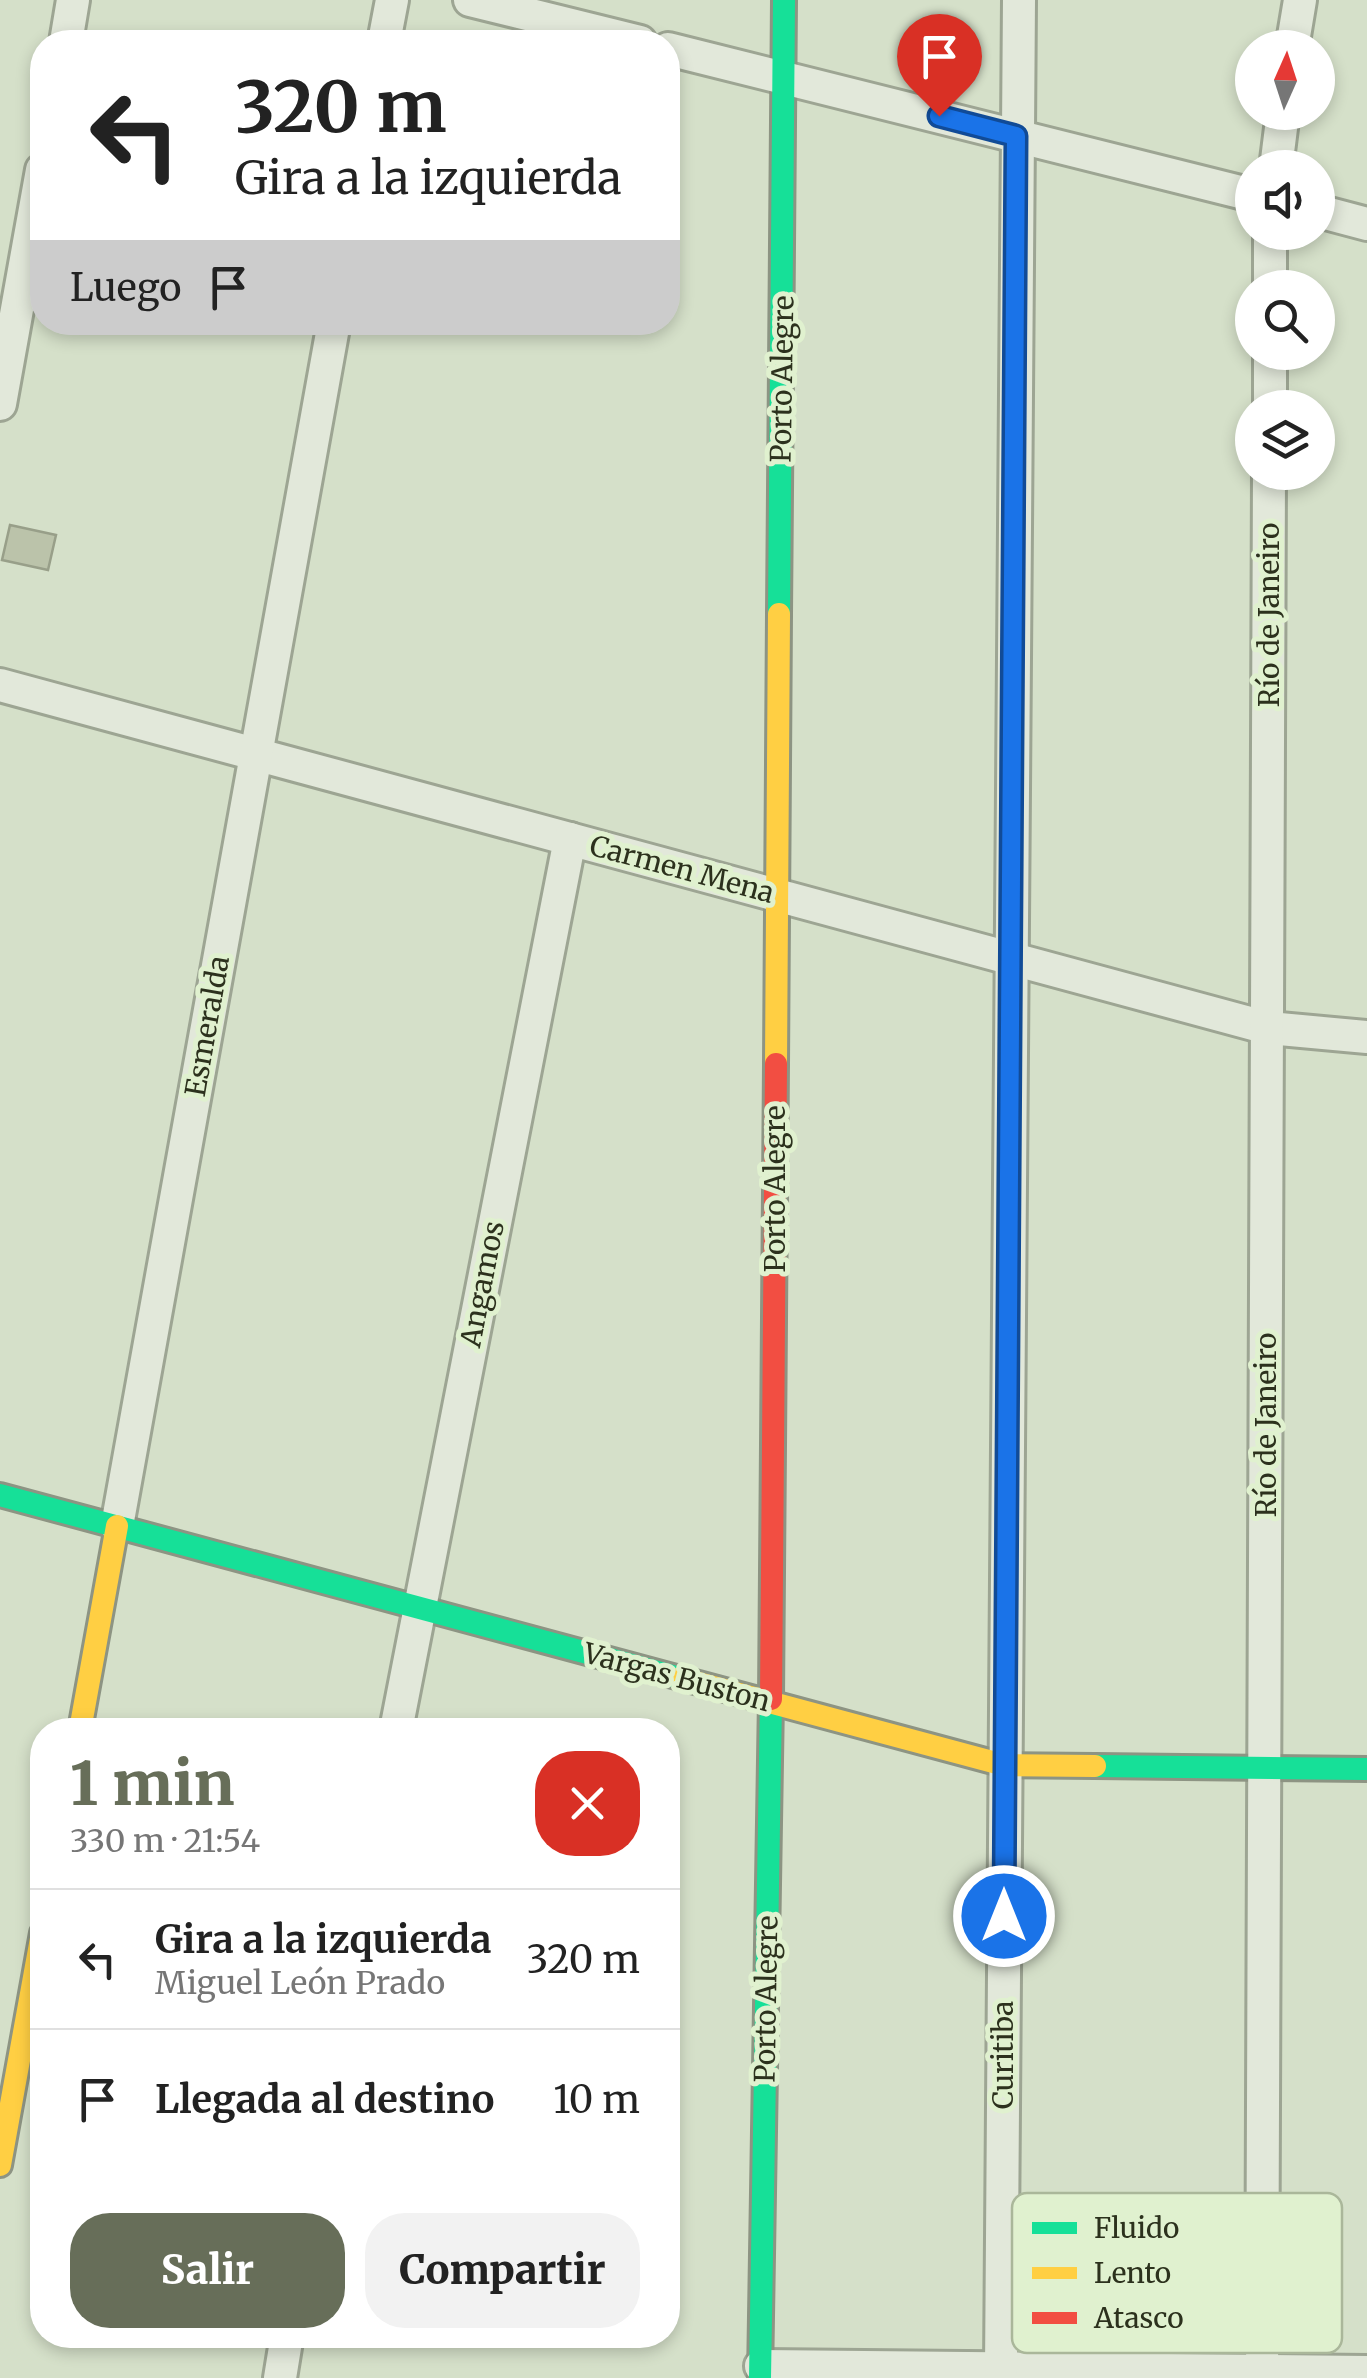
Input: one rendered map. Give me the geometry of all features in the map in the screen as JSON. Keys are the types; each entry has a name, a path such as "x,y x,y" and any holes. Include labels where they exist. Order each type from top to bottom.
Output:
{"street":[{"path":"68,30 73,0"},
{"path":"386,30 392,0"},
{"path":"470,0 591,30"},
{"name":"Porto Alegre","path":"761,2372 771,1702 784,0"},
{"name":"Curitiba","path":"1001,2370 1020,0"},
{"path":"1295,30 1300,0"},
{"path":"680,52 1235,191"},
{"path":"1335,216 1367,224"},
{"path":"0,404 30,237"},
{"name":"Esmeralda","path":"82,1718 332,335"},
{"name":"Río de Janeiro","path":"1263,2193 1270,490"},
{"name":"Carmen Mena","path":"0,685 1268,1028 1367,1037"},
{"name":"Angamos","path":"398,1718 570,839"},
{"name":"Vargas Buston","path":"0,1494 1004,1765 1367,1770"},
{"path":"0,2165 30,1999"},
{"path":"280,2378 285,2348"},
{"path":"761,2372 1367,2372"}],"building":[{"path":"10,525 56,535 48,570 2,560"}],"traffic: fast":[{"path":"779,614 784,0"},
{"path":"0,1495 680,1678"},
{"path":"760,2378 771,1699"},
{"path":"1095,1766 1367,1769"}],"traffic: slow":[{"path":"776,1064 779,614"},
{"path":"82,1718 117,1526"},
{"path":"680,1678 1004,1765 1095,1766"},
{"path":"0,2165 30,1999"}],"traffic: jam":[{"path":"771,1699 776,1064"}],"route":[{"path":"939,116 1016,136 1004,1916"}]}
